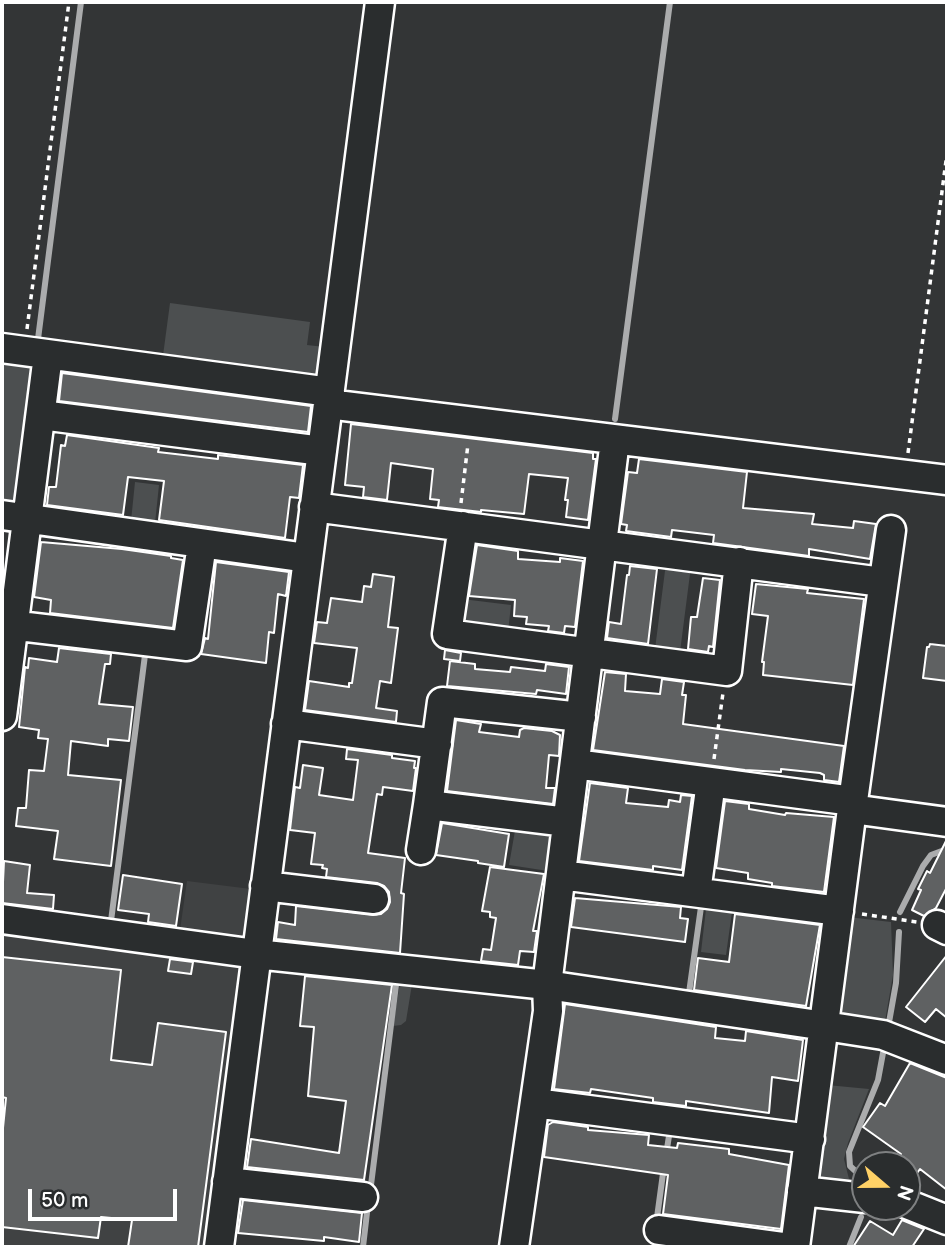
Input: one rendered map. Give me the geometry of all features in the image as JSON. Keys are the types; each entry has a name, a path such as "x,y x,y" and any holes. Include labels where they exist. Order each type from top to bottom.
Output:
{"street":[{"path":"219,1247 380,2"},
{"path":"2,716 15,517 41,415 24,352 471,421 947,480"},
{"path":"41,415 322,451"},
{"path":"514,1247 548,1011 547,985 615,440"},
{"path":"314,507 603,543 882,582"},
{"path":"15,517 307,558"},
{"path":"461,526 447,635 590,651 727,671 739,562"},
{"path":"795,1247 852,805 891,530"},
{"path":"8,624 187,646 202,544"},
{"path":"421,850 442,702 581,717"},
{"path":"286,724 437,744"},
{"path":"575,764 711,782 947,822"},
{"path":"696,892 711,782"},
{"path":"428,804 567,822"},
{"path":"561,875 839,911"},
{"path":"265,886 374,899"},
{"path":"2,919 256,954 547,985 825,1026 883,1035 947,1060"},
{"path":"535,1103 810,1139"},
{"path":"227,1182 363,1197"},
{"path":"803,1191 851,1196"},
{"path":"921,1210 947,1220"},
{"path":"659,1230 784,1247"}],"path":[{"path":"24,352 69,2"},
{"path":"905,474 947,153"},
{"path":"461,526 471,421"},
{"path":"711,782 727,671"},
{"path":"839,911 942,928"}],"shaded area":[{"path":"170,303 310,322 307,345 325,347 320,380 162,363"},
{"path":"2,356 34,361 15,507 2,505"},
{"path":"135,482 159,485 155,523 131,521"},
{"path":"666,563 691,566 680,652 655,649"},
{"path":"462,599 511,605 508,632 466,626 460,617"},
{"path":"516,825 549,830 554,839 548,871 509,865"},
{"path":"187,881 251,889 244,940 180,930"},
{"path":"706,909 732,912 726,955 701,952"},
{"path":"848,917 891,922 893,975 884,1027 836,1020"},
{"path":"2,928 242,960 207,1247 2,1247"},
{"path":"401,977 413,978 406,1021 393,1026"},
{"path":"827,1085 869,1089 844,1159 851,1186 815,1188"}],"building":[{"path":"62,373 311,406 308,432 59,401"},
{"path":"351,424 593,453 593,459 596,459 588,520 566,517 568,478 529,474 524,514 438,507 439,500 430,499 433,469 391,463 387,500 363,497 364,487 345,485"},
{"path":"67,435 159,448 158,452 218,459 218,455 303,465 299,498 290,497 285,538 159,520 164,481 128,477 123,515 47,505 49,487 56,487 61,445 65,446"},
{"path":"639,459 747,472 743,508 814,514 812,524 853,528 854,521 876,524 870,559 809,549 809,556 713,543 714,535 672,530 671,537 626,531 627,525 621,524 628,472 637,473"},
{"path":"41,542 122,549 183,560 173,628 50,613 51,600 34,597"},
{"path":"477,545 518,551 518,559 560,562 560,558 583,561 575,627 565,626 564,633 548,631 549,626 526,624 527,617 514,616 515,600 469,596"},
{"path":"216,562 289,572 286,596 278,594 274,633 269,632 266,663 201,654 205,638 208,639"},
{"path":"630,566 657,569 648,644 607,638 609,622 621,624"},
{"path":"373,574 394,577 388,627 398,628 391,683 380,681 376,708 397,711 396,722 305,710 309,681 349,687 349,683 352,683 357,648 314,643 317,622 327,623 331,598 362,602 364,586 371,587"},
{"path":"703,578 720,580 713,647 709,646 708,652 688,649 691,617 697,617"},
{"path":"756,584 808,589 807,593 864,599 853,685 763,675 768,616 752,614"},
{"path":"930,644 947,646 947,681 923,678 927,647"},
{"path":"59,648 111,654 110,664 105,664 99,704 133,707 129,741 108,739 108,746 71,741 68,775 121,780 111,866 54,859 58,831 16,826 18,808 26,808 29,770 44,771 48,739 38,738 39,730 19,727 25,667 28,668 29,658 57,662"},
{"path":"445,650 461,653 460,661 444,659"},
{"path":"450,661 475,664 475,669 510,672 511,667 545,671 546,664 569,667 566,694 447,686"},
{"path":"605,672 626,674 625,691 660,694 662,679 684,682 682,695 686,695 683,724 844,746 839,782 824,780 824,775 820,773 781,769 781,772 745,770 593,750"},
{"path":"456,720 481,724 479,732 519,737 520,730 524,728 552,731 560,735 559,756 549,755 546,788 555,788 553,804 447,791"},
{"path":"347,749 415,761 413,791 383,787 382,795 377,794 368,853 405,858 401,893 404,894 400,953 276,939 278,922 295,925 296,906 373,915 381,914 390,902 389,892 377,883 326,877 327,869 322,868 323,865 311,864 315,833 290,830 295,787 300,788 303,765 323,768 319,795 353,800 358,760 346,759"},
{"path":"590,783 628,788 626,803 668,807 669,800 680,802 681,795 692,796 682,870 653,866 653,870 579,861"},
{"path":"725,801 749,804 749,809 785,815 834,817 824,892 772,886 772,883 748,879 748,873 716,868"},
{"path":"442,823 509,834 504,867 436,855"},
{"path":"947,839 947,887 936,908 924,916 912,910 921,890 918,889 927,871 930,873"},
{"path":"4,861 30,865 27,893 54,895 53,909 2,903"},
{"path":"490,867 544,874 533,931 537,931 534,952 520,951 518,965 481,961 483,949 491,950 496,918 490,917 490,912 482,911"},
{"path":"123,875 182,884 176,926 148,922 149,914 118,910"},
{"path":"575,898 681,907 680,918 688,919 685,942 571,927"},
{"path":"735,914 820,925 806,1006 694,990 698,958 729,962"},
{"path":"947,955 947,1018 936,1009 925,1022 906,1007"},
{"path":"2,957 121,970 111,1060 152,1065 158,1023 226,1032 198,1247 128,1247 132,1220 101,1217 98,1238 2,1227 2,1138 6,1098 2,1097"},
{"path":"170,959 193,962 191,974 168,971"},
{"path":"305,976 392,985 364,1180 247,1167 251,1139 339,1153 346,1101 308,1096 314,1027 300,1026"},
{"path":"565,1004 716,1027 715,1038 745,1041 746,1031 803,1040 798,1081 772,1077 769,1113 686,1101 686,1106 653,1102 653,1098 591,1089 590,1093 554,1089"},
{"path":"910,1063 947,1078 947,1190 921,1170 921,1151 897,1151 863,1127 880,1103 885,1106"},
{"path":"553,1122 588,1127 588,1130 649,1135 648,1145 677,1148 678,1143 729,1149 729,1154 789,1165 781,1229 663,1214 668,1175 544,1157 548,1125"},
{"path":"243,1200 362,1213 359,1242 324,1237 324,1241 238,1233"},
{"path":"870,1221 893,1235 901,1221 924,1229 912,1247 853,1247"}],"waterway":[{"path":"38,339 81,2"},
{"path":"615,419 670,2"},
{"path":"111,921 145,655"},
{"path":"900,912 931,855 947,849"},
{"path":"689,993 701,907"},
{"path":"888,1028 896,983 899,932"},
{"path":"370,1193 396,985"},
{"path":"851,1167 849,1152 878,1080 883,1053"},
{"path":"666,1155 669,1136"},
{"path":"656,1225 664,1166"},
{"path":"363,1247 368,1204"},
{"path":"849,1247 859,1221"}]}
